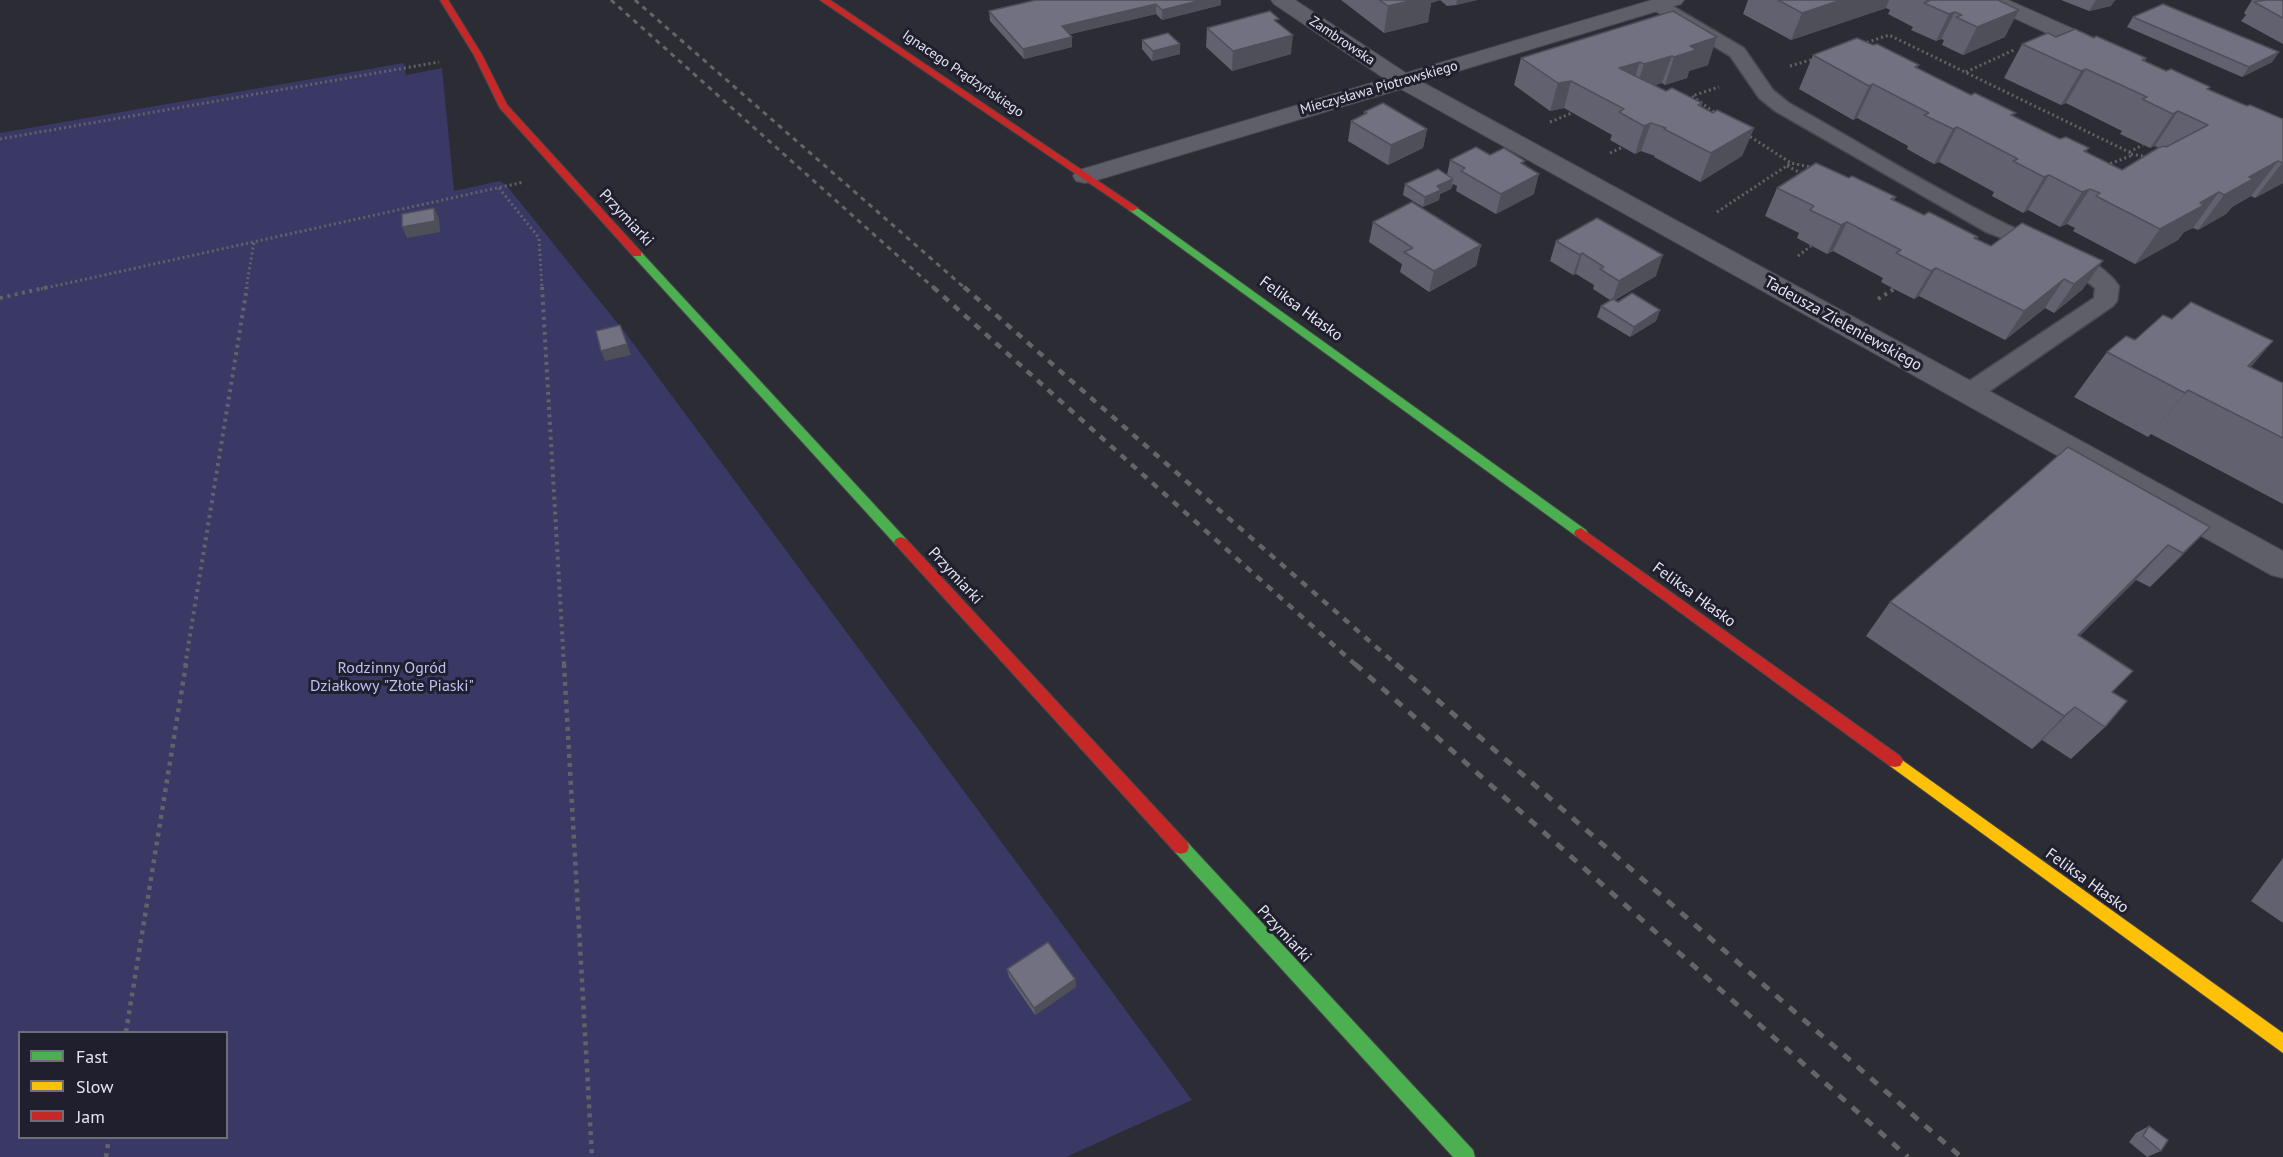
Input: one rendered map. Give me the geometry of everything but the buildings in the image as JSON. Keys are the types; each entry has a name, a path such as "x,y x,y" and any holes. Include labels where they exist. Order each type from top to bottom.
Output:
{"street":[{"name":"Przymiarki","path":"444,0 478,55 504,106 563,174 1466,1157"},
{"name":"Ignacego Prądzyńskiego","path":"824,0 1084,176"},
{"name":"Zambrowska","path":"1281,0 1403,81"},
{"path":"1991,0 2121,59"},
{"name":"Mieczysława Piotrowskiego","path":"1084,176 1666,2"},
{"name":"Tadeusza Zieleniewskiego","path":"1403,81 2283,566"},
{"name":"Feliksa Hłasko","path":"1084,176 1166,231 2283,1044"}],"lane":[{"path":"1666,2 1737,52 1766,94 1782,108 1995,227 2078,263 2107,286 2104,301 1968,393"}],"path":[{"path":"1965,73 2057,30"},
{"path":"1855,46 1888,35 2130,153 2151,158"},
{"path":"0,139 478,55"},
{"path":"1755,77 1821,57"},
{"path":"1557,129 1546,123 1572,113"},
{"path":"2114,172 2104,167 2143,145"},
{"path":"1616,160 1606,155 1623,147"},
{"path":"1716,213 1791,164 1824,169"},
{"path":"0,298 563,174"},
{"path":"499,188 539,238 592,1157"},
{"path":"126,1031 254,242"},
{"path":"1797,257 1811,246"},
{"path":"106,1157 109,1139"}],"green space":[{"name":"Rodzinny Ogród Działkowy \"Złote Piaski\"","path":"404,63 406,75 442,68 454,191 500,181 507,186 627,335 1192,1100 1066,1157 0,1157 0,133"}],"railway":[{"path":"611,0 935,289"},
{"path":"635,0 966,289"},
{"path":"933,287 1357,666"},
{"path":"964,287 1398,666"},
{"path":"1355,664 1908,1157"},
{"path":"1396,664 1961,1157"}],"traffic: fast":[{"path":"1133,208 1581,533"},
{"path":"637,254 901,542"},
{"path":"1181,847 1466,1157"}],"traffic: slow":[{"path":"1895,761 2283,1044"}],"traffic: jam":[{"path":"444,0 478,55 503,106 637,254"},
{"path":"824,0 1133,208"},
{"path":"1581,533 1895,761"},
{"path":"901,542 1181,847"}]}
